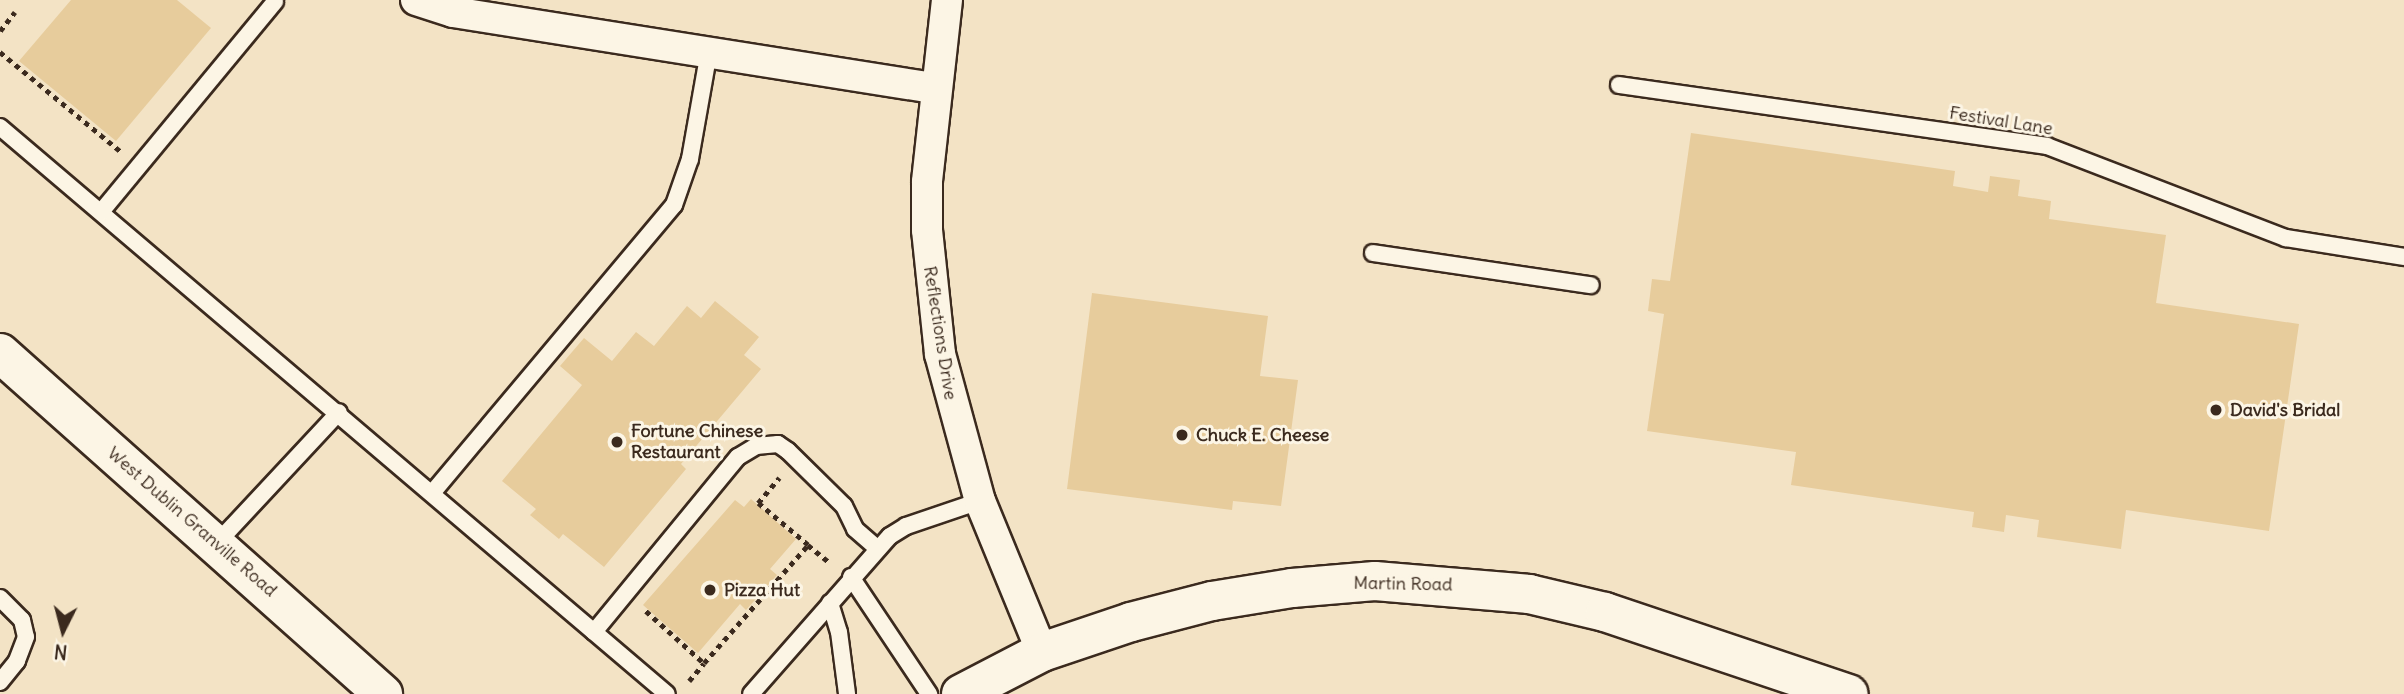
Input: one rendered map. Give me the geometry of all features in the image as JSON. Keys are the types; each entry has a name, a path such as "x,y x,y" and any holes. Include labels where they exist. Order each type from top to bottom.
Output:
{"street":[{"path":"416,0 453,12 934,88"},
{"name":"Reflections Drive","path":"947,0 934,88 927,218 933,307 950,401 980,501 1042,652"},
{"name":"West Dublin Granville Road","path":"0,353 383,694"},
{"name":"Martin Road","path":"961,694 1042,652 1212,601 1292,588 1375,581 1462,585 1529,594 1605,612 1849,694"}],"lane":[{"path":"101,212 274,1"},
{"path":"433,492 674,205 690,159 709,51"},
{"name":"Festival Lane","path":"1619,85 2047,146 2286,238 2404,257"},
{"path":"0,127 339,412 667,694"},
{"path":"1373,253 1591,285"},
{"path":"216,544 339,412"},
{"path":"594,632 746,450 778,444 796,458 844,506 855,529 877,548"},
{"path":"751,694 877,548 906,526 980,501"},
{"path":"851,577 929,694"},
{"path":"0,598 22,620 26,637 17,661 0,682"},
{"path":"830,603 839,632 847,694"}],"path":[{"path":"0,31 15,12"},
{"path":"0,52 121,152 130,141"},
{"path":"609,644 642,607 704,663 808,545 758,503 796,458"}],"shaded area":[{"path":"0,0 2404,0 2404,694 0,694"}],"building":[{"path":"71,0 177,0 211,28 116,141 19,61"},
{"path":"1691,133 1955,171 1953,186 1988,192 1990,176 2020,180 2018,196 2051,201 2049,219 2166,235 2156,303 2299,324 2269,531 2126,510 2121,549 2037,537 2039,520 2006,515 2004,532 1972,527 1974,512 1791,485 1796,452 1647,431 1664,314 1648,311 1652,279 1670,281"},
{"name":"Chuck E. Cheese","path":"1092,293 1268,316 1260,376 1298,380 1281,506 1233,501 1232,510 1067,489"},
{"name":"Fortune Chinese Restaurant","path":"715,301 759,337 744,355 761,369 681,464 686,469 604,567 563,534 559,539 530,515 536,509 502,481 582,385 560,366 584,338 612,361 636,332 654,346 687,306 701,318"},
{"name":"Pizza Hut","path":"751,499 796,539 770,569 777,575 746,610 740,604 698,653 643,605 735,500 744,507"}],"place":[{"name":"David's Bridal","path":"2216,410"},
{"name":"Chuck E. Cheese","path":"1182,435"},
{"name":"Fortune Chinese Restaurant","path":"617,442"},
{"name":"Pizza Hut","path":"710,590"}]}
